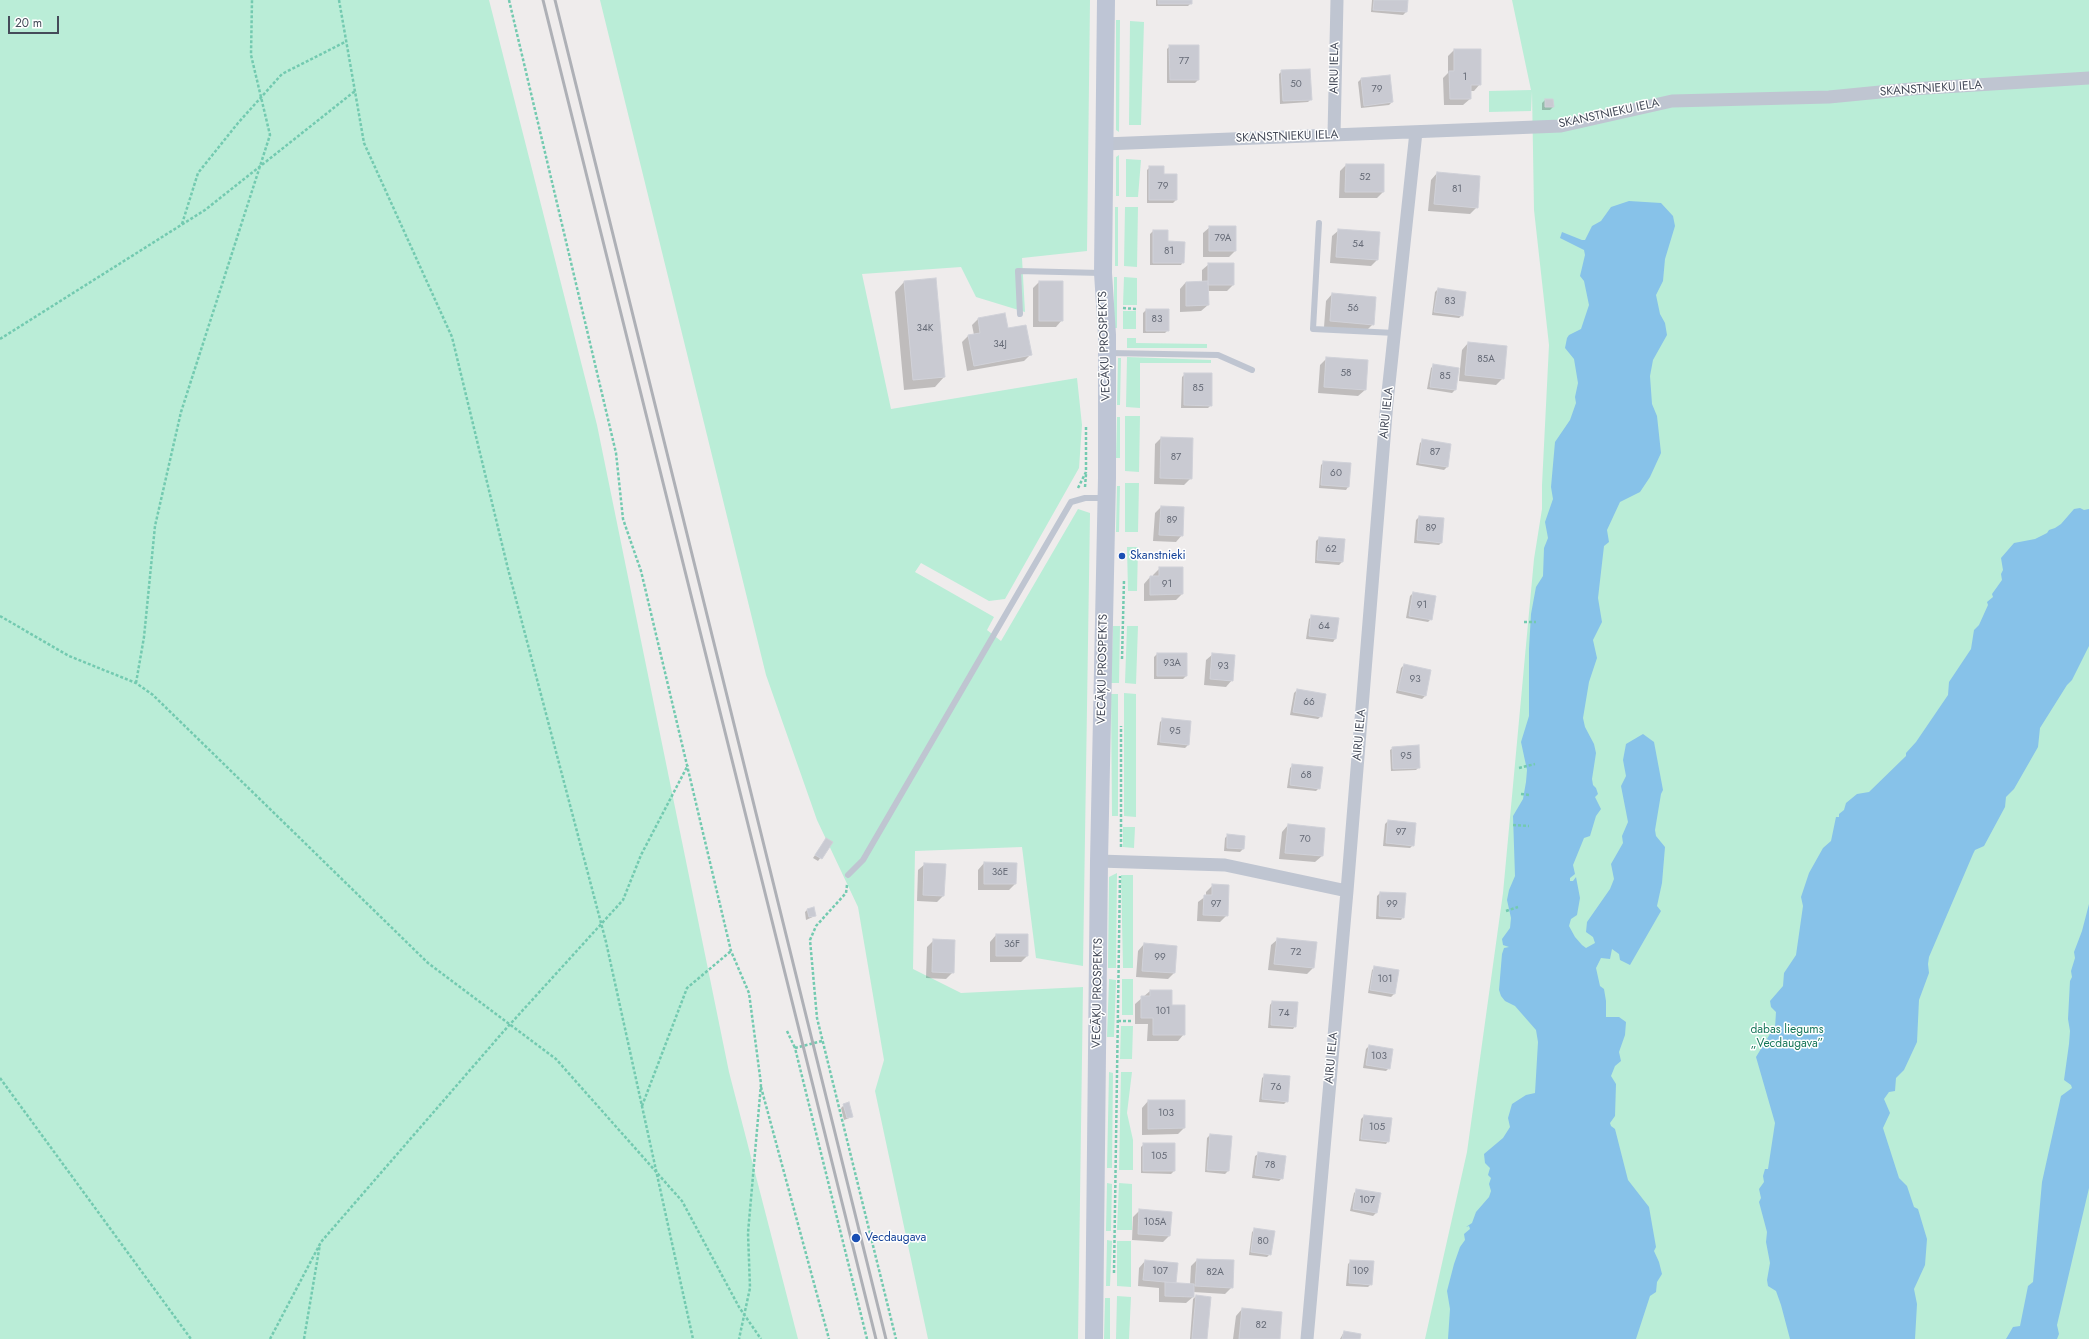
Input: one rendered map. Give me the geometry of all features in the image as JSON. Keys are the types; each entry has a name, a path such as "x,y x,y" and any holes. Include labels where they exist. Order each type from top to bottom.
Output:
{"main road":[{"name":"VECĀĶU PROSPEKTS","path":"1094,1339 1100,861 1107,498 1107,353 1102,273 1106,0"}],"street":[{"name":"AIRU IELA","path":"1334,135 1337,0"},
{"name":"SKANSTNIEKU IELA","path":"1104,144 1561,126 1672,101 1829,97 1911,89 2089,78"},
{"name":"AIRU IELA","path":"1307,1339 1347,891 1386,410 1396,333 1416,132"},
{"path":"1100,861 1225,865 1347,891"}],"lane":[{"path":"1319,223 1313,329 1396,333"},
{"path":"1020,314 1018,271 1102,273"},
{"path":"1107,353 1218,355 1252,370"},
{"path":"848,875 863,860 1071,502 1085,498 1107,498"}],"path":[{"path":"136,682 144,637 155,526 181,412 270,135 251,55 252,0"},
{"path":"339,0 364,143 452,337 508,569 601,925 693,1339"},
{"path":"509,0 616,453 623,519 641,571 688,762 731,952 749,993 761,1084 829,1339"},
{"path":"182,224 198,173 282,74 346,41"},
{"path":"0,339 205,210 355,91"},
{"path":"1120,308 1136,309"},
{"path":"1071,502 1086,472 1086,425"},
{"path":"0,616 69,656 136,682 154,695 428,963 556,1059 682,1201 744,1314 761,1339"},
{"path":"1524,622 1536,622"},
{"path":"270,1339 321,1242 510,1024 623,900 641,855 688,762"},
{"path":"1519,768 1535,764"},
{"path":"1521,794 1530,794"},
{"path":"1513,825 1529,826"},
{"path":"848,875 846,893 816,926 810,940 817,1018 896,1339"},
{"path":"1506,911 1518,907"},
{"path":"641,1106 687,988 731,952"},
{"path":"1118,1020 1133,1021"},
{"path":"787,1031 795,1048 868,1339"},
{"path":"795,1048 822,1041"},
{"path":"0,1078 191,1339"},
{"path":"739,1339 750,1288 748,1233 761,1084"},
{"path":"304,1339 321,1242"}],"green space":[{"path":"0,0 489,0 597,425 729,1072 798,1339 0,1339"},
{"path":"600,0 1090,0 1087,251 1022,258 1025,312 976,297 961,267 862,274 891,409 1077,378 1082,425 1079,468 1005,599 989,601 921,563 915,572 994,617 987,630 1001,641 1078,509 1090,513 1083,966 1036,958 1022,847 915,851 913,969 961,993 1083,987 1078,1339 928,1339 875,1091 884,1060 858,907 817,820 766,675"},
{"name":"dabas liegums „Vecdaugava”","path":"1512,0 2089,0 2089,1339 1425,1339 1467,1152 1503,893 1534,559 1542,509 1549,345 1534,210 1532,91 1531,111 1489,112 1489,91 1531,90"},
{"path":"1116,20 1120,20 1119,132 1116,130"},
{"path":"1130,21 1144,22 1141,125 1129,125"},
{"path":"1119,155 1119,196 1116,196 1116,157"},
{"path":"1126,159 1141,160 1138,197 1126,197"},
{"path":"1115,207 1118,207 1118,266 1115,266"},
{"path":"1125,207 1138,207 1137,267 1124,266"},
{"path":"1114,277 1117,277 1117,328 1114,328"},
{"path":"1124,277 1137,278 1137,305 1123,305"},
{"path":"1123,311 1136,311 1136,329 1123,329"},
{"path":"1127,338 1136,338 1136,343 1207,344 1207,348 1127,348"},
{"path":"1127,357 1211,360 1211,363 1140,363 1140,408 1126,407"},
{"path":"1118,358 1121,358 1120,405 1117,405"},
{"path":"1125,416 1140,416 1139,472 1125,471"},
{"path":"1117,417 1120,417 1120,458 1116,458"},
{"path":"1125,483 1139,483 1138,532 1125,532"},
{"path":"1117,486 1120,486 1119,532 1116,532"},
{"path":"1127,547 1138,547 1137,591 1128,591"},
{"path":"1113,626 1120,626 1119,683 1111,683"},
{"path":"1127,626 1138,626 1136,684 1125,683"},
{"path":"1124,693 1136,694 1136,817 1124,816"},
{"path":"1111,694 1118,694 1118,816 1112,816"},
{"path":"1123,827 1135,827 1134,848 1123,847"},
{"path":"1117,873 1116,968 1108,968 1109,877"},
{"path":"1121,875 1133,875 1133,968 1123,968"},
{"path":"1109,979 1116,980 1114,1037 1107,1037"},
{"path":"1122,979 1133,979 1133,1015 1122,1015"},
{"path":"1121,1026 1133,1026 1132,1059 1120,1059"},
{"path":"1109,1072 1113,1073 1112,1168 1107,1168"},
{"path":"1121,1072 1132,1072 1127,1113 1133,1140 1133,1170 1119,1170"},
{"path":"1107,1183 1112,1184 1111,1231 1106,1231"},
{"path":"1119,1183 1132,1184 1132,1230 1117,1230"},
{"path":"1107,1240 1112,1241 1110,1286 1106,1286"},
{"path":"1117,1241 1131,1241 1131,1287 1117,1286"},
{"path":"1117,1296 1131,1297 1129,1339 1116,1339"},
{"path":"1105,1298 1110,1298 1110,1339 1104,1339"}],"water":[{"path":"1629,201 1661,203 1673,216 1675,226 1665,259 1663,281 1656,295 1660,314 1665,323 1667,335 1653,360 1650,376 1652,404 1657,416 1661,453 1650,477 1640,492 1620,502 1607,530 1609,542 1604,546 1598,598 1602,622 1593,640 1597,658 1589,682 1583,718 1585,727 1594,744 1596,753 1592,779 1593,785 1598,794 1595,797 1601,809 1596,816 1590,836 1584,838 1573,865 1575,874 1570,878 1570,881 1573,881 1576,877 1580,898 1577,915 1571,919 1569,926 1575,937 1586,948 1595,943 1593,937 1586,932 1587,922 1610,889 1614,879 1611,864 1623,843 1622,836 1628,822 1621,786 1626,776 1623,760 1626,744 1643,734 1654,742 1663,790 1655,830 1656,836 1665,847 1662,883 1657,906 1661,911 1630,965 1620,960 1619,954 1612,949 1610,959 1601,958 1596,968 1600,986 1604,989 1606,1017 1619,1017 1626,1022 1625,1035 1619,1052 1621,1061 1615,1066 1611,1076 1616,1084 1615,1116 1610,1123 1615,1129 1628,1180 1649,1207 1656,1247 1654,1251 1662,1274 1657,1282 1656,1292 1650,1296 1636,1339 1448,1339 1450,1309 1447,1291 1454,1264 1460,1247 1465,1240 1464,1234 1470,1229 1469,1226 1466,1227 1472,1223 1476,1212 1489,1197 1491,1191 1489,1184 1491,1178 1488,1175 1490,1168 1485,1163 1484,1154 1503,1138 1510,1127 1508,1118 1512,1104 1526,1095 1535,1093 1538,1042 1536,1030 1515,1006 1505,1001 1499,990 1502,954 1504,948 1509,947 1503,945 1502,939 1510,928 1511,918 1507,900 1509,890 1515,876 1513,816 1523,799 1526,782 1527,770 1521,742 1529,716 1529,649 1531,614 1536,587 1543,576 1544,548 1548,538 1545,522 1553,499 1551,487 1555,442 1570,420 1576,403 1575,397 1578,383 1574,359 1565,348 1569,335 1581,329 1589,305 1584,281 1580,276 1585,255 1584,250 1560,238 1562,232 1585,240 1592,226 1601,221 1611,207"},
{"path":"2080,508 2084,510 2089,509 2089,646 2072,680 2067,685 2040,728 2038,747 2014,789 2006,797 2005,807 1984,846 1975,850 1973,854 1929,957 1929,973 1919,1000 1917,1042 1904,1070 1896,1078 1895,1091 1889,1092 1884,1099 1890,1113 1883,1128 1899,1178 1907,1186 1914,1207 1918,1209 1927,1239 1925,1265 1914,1289 1917,1304 1915,1339 1790,1339 1776,1291 1768,1286 1767,1280 1770,1263 1766,1242 1767,1232 1759,1202 1761,1198 1759,1189 1764,1182 1763,1176 1765,1169 1768,1169 1775,1123 1756,1057 1775,1028 1776,1012 1771,1007 1770,1001 1783,986 1784,973 1796,955 1803,906 1801,897 1809,873 1823,848 1831,841 1836,817 1839,817 1839,814 1844,810 1846,803 1857,794 1869,792 1906,756 1906,753 1916,742 1948,695 1949,682 1971,649 1974,630 1979,625 1988,605 1987,602 1993,597 1992,594 2002,580 2001,574 2003,570 2001,558 2014,543 2035,539 2047,533 2049,530 2061,524 2074,509"},
{"path":"2089,904 2089,1188 2057,1325 2059,1334 2057,1339 2006,1339 2013,1327 2020,1326 2028,1286 2033,1282 2042,1182 2061,1096 2072,1088 2071,1085 2064,1080 2070,1031 2068,1019 2070,981 2075,958 2074,952 2082,931"}],"building":[{"path":"1158,0 1192,0 1192,4 1158,4"},
{"path":"1374,0 1408,0 1407,12 1373,10"},
{"path":"1169,45 1199,45 1199,80 1170,80"},
{"path":"1454,49 1481,49 1481,85 1471,85 1471,99 1450,99 1449,71 1454,71"},
{"path":"1310,69 1312,100 1283,101 1281,70"},
{"path":"1390,75 1393,102 1364,106 1361,78"},
{"path":"1545,99 1553,99 1554,107 1545,107"},
{"path":"1346,164 1384,164 1384,192 1345,192"},
{"path":"1149,166 1164,166 1164,174 1177,174 1177,200 1149,200"},
{"path":"1437,172 1480,176 1478,208 1434,204"},
{"path":"1209,226 1236,226 1236,251 1209,251"},
{"path":"1338,229 1380,232 1378,260 1336,257"},
{"path":"1153,230 1168,230 1168,241 1185,242 1184,263 1153,263"},
{"path":"1208,263 1234,263 1234,285 1208,285"},
{"path":"936,278 945,377 913,380 904,281"},
{"path":"1039,281 1063,281 1063,321 1039,321"},
{"path":"1208,281 1209,305 1186,306 1186,282"},
{"path":"1438,288 1466,292 1463,316 1434,312"},
{"path":"1332,293 1376,297 1374,325 1330,321"},
{"path":"1146,309 1169,309 1169,331 1146,331"},
{"path":"1005,313 1008,328 1026,325 1032,355 974,366 968,335 980,333 978,318"},
{"path":"1468,342 1507,346 1504,379 1465,375"},
{"path":"1326,357 1368,360 1366,390 1324,387"},
{"path":"1433,364 1459,368 1456,390 1430,387"},
{"path":"1184,373 1212,373 1212,406 1184,405"},
{"path":"1161,437 1193,438 1192,479 1160,478"},
{"path":"1422,439 1451,444 1448,467 1419,463"},
{"path":"1323,461 1351,463 1349,487 1321,485"},
{"path":"1161,506 1184,507 1183,536 1159,535"},
{"path":"1419,516 1444,518 1442,543 1417,540"},
{"path":"1319,537 1345,539 1343,562 1317,560"},
{"path":"1159,567 1183,567 1183,594 1150,595 1150,576 1159,576"},
{"path":"1413,592 1436,596 1432,620 1409,616"},
{"path":"1311,615 1339,618 1336,639 1309,636"},
{"path":"1157,653 1187,653 1187,676 1157,676"},
{"path":"1212,653 1235,655 1233,681 1210,679"},
{"path":"1404,664 1431,670 1426,696 1398,690"},
{"path":"1297,689 1326,694 1322,717 1293,712"},
{"path":"1162,718 1191,721 1189,745 1160,742"},
{"path":"1419,745 1420,768 1393,769 1392,747"},
{"path":"1292,764 1323,767 1320,789 1290,785"},
{"path":"1388,820 1416,823 1414,846 1386,843"},
{"path":"1288,824 1325,828 1323,856 1285,853"},
{"path":"1227,834 1245,836 1244,849 1227,848"},
{"path":"826,838 833,842 822,859 815,855"},
{"path":"984,862 1017,863 1016,884 984,884"},
{"path":"924,863 946,864 944,896 923,895"},
{"path":"1212,884 1229,885 1228,916 1203,915 1204,895 1212,895"},
{"path":"1380,892 1406,893 1404,918 1379,916"},
{"path":"814,907 816,916 809,917 807,909"},
{"path":"996,934 1028,934 1028,956 996,956"},
{"path":"1277,938 1317,942 1314,968 1274,964"},
{"path":"933,939 955,940 954,973 932,972"},
{"path":"1144,943 1177,946 1175,973 1142,971"},
{"path":"1374,966 1399,970 1395,994 1370,990"},
{"path":"1150,990 1172,990 1172,1005 1185,1005 1185,1035 1153,1035 1153,1018 1141,1018 1141,996 1150,996"},
{"path":"1272,1001 1298,1002 1296,1027 1271,1025"},
{"path":"1369,1045 1393,1049 1390,1069 1366,1065"},
{"path":"1264,1074 1290,1076 1288,1102 1262,1099"},
{"path":"1148,1100 1185,1100 1185,1128 1148,1129"},
{"path":"849,1102 853,1117 847,1118 843,1104"},
{"path":"1364,1115 1392,1118 1389,1142 1361,1139"},
{"path":"1210,1134 1232,1136 1229,1171 1207,1170"},
{"path":"1143,1143 1175,1143 1175,1171 1143,1171"},
{"path":"1258,1152 1286,1156 1283,1179 1255,1175"},
{"path":"1356,1189 1381,1193 1377,1213 1353,1209"},
{"path":"1139,1209 1172,1212 1170,1236 1138,1234"},
{"path":"1254,1228 1275,1231 1271,1255 1251,1252"},
{"path":"1197,1259 1234,1260 1233,1288 1195,1286"},
{"path":"1145,1260 1178,1263 1176,1283 1143,1280"},
{"path":"1350,1260 1374,1261 1372,1285 1349,1283"},
{"path":"1165,1282 1194,1284 1194,1297 1165,1296"},
{"path":"1196,1295 1211,1297 1207,1339 1192,1339"},
{"path":"1242,1308 1282,1312 1280,1339 1239,1339"},
{"path":"1344,1331 1361,1334 1360,1339 1342,1339"}],"railway":[{"path":"543,0 876,1339"},
{"path":"555,0 886,1339"}],"place":[{"name":"Skanstnieki","path":"1122,556"},
{"name":"Vecdaugava","path":"856,1238"}]}
